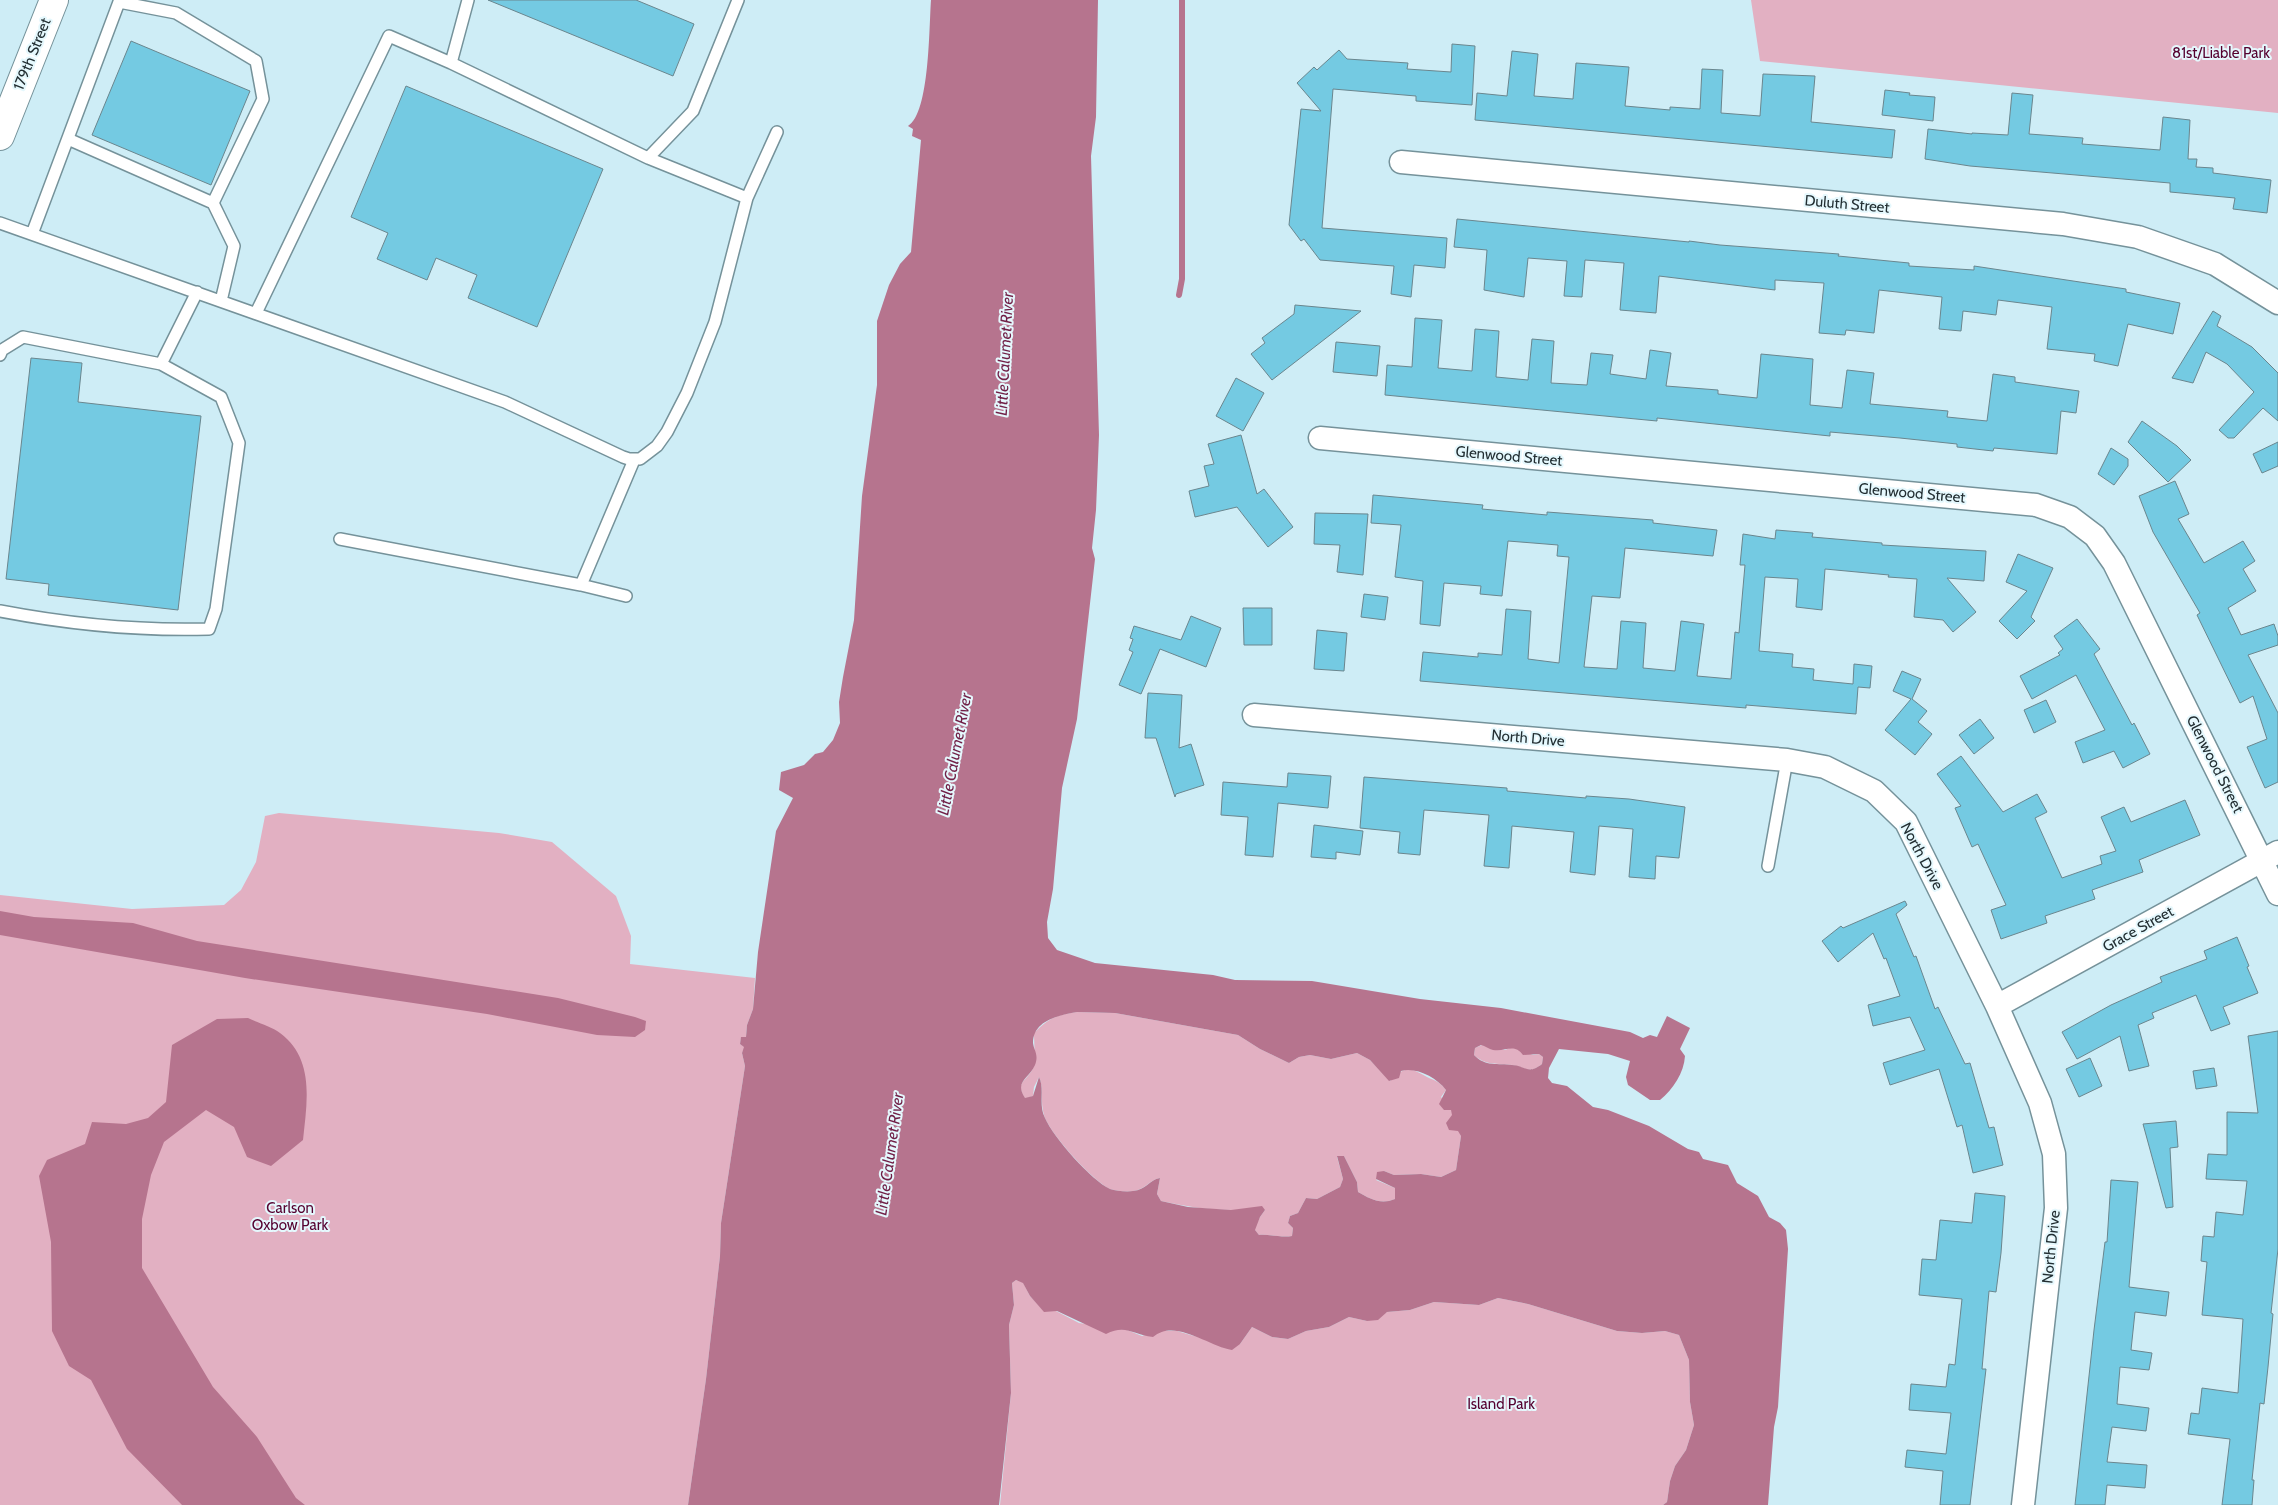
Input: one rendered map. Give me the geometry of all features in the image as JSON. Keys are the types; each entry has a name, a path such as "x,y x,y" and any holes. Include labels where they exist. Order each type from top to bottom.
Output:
{"street":[{"name":"179th Street","path":"0,136 54,0"},
{"name":"Duluth Street","path":"1401,162 2073,226 2138,237 2215,264 2278,303"},
{"name":"Glenwood Street","path":"1320,438 2036,505 2070,517 2095,536 2114,563 2270,856 2278,894"},
{"name":"North Drive","path":"1254,715 1787,760 1825,767 1874,791 1906,822 1997,1006 2040,1103 2054,1154 2056,1208 2023,1505"},
{"name":"Grace Street","path":"1997,1006 2270,856"}],"lane":[{"path":"451,63 468,0"},
{"path":"648,158 693,110 738,0"},
{"path":"32,234 119,2 176,13 256,61 263,99 213,203"},
{"path":"256,313 389,36 451,63 648,158 746,198"},
{"path":"0,223 505,402 623,457 634,460 648,454 663,438 687,392 715,322 746,198 777,132"},
{"path":"68,139 213,203 234,246 221,301"},
{"path":"161,364 197,292"},
{"path":"0,355 2,350 23,337 161,364 221,397 239,443 216,609 209,629 176,630 46,620 0,611"},
{"path":"581,585 634,460"},
{"path":"340,539 581,585 626,596"},
{"path":"1768,866 1787,760"}],"green space":[{"name":"81st/Liable Park","path":"1751,0 2278,0 2278,113 1760,61"},
{"name":"Carlson Oxbow Park","path":"279,813 499,833 552,842 616,896 631,936 630,964 755,978 753,1009 747,1025 746,1037 741,1038 740,1044 745,1047 742,1053 745,1066 721,1223 720,1256 706,1379 688,1505 0,1505 0,895 132,909 224,905 241,890 256,862 265,816"},
{"path":"1077,1012 1115,1013 1238,1035 1260,1049 1289,1063 1299,1057 1310,1055 1331,1059 1357,1053 1370,1060 1390,1081 1404,1071 1416,1071 1438,1082 1446,1090 1441,1097 1451,1109 1461,1136 1456,1170 1441,1177 1421,1174 1394,1175 1384,1171 1376,1180 1395,1188 1395,1199 1380,1201 1371,1199 1358,1192 1357,1182 1344,1156 1337,1157 1343,1179 1340,1187 1317,1199 1306,1198 1298,1213 1290,1216 1288,1223 1293,1228 1292,1236 1259,1235 1254,1229 1265,1210 1213,1209 1161,1201 1157,1194 1160,1178 1137,1190 1110,1189 1083,1167 1054,1133 1044,1115 1039,1077 1034,1087 1033,1096 1025,1099 1021,1089 1021,1085 1034,1065 1034,1033 1053,1018"},
{"path":"1482,1045 1505,1050 1512,1047 1533,1055 1539,1054 1543,1057 1542,1064 1530,1070 1512,1065 1483,1061 1474,1055 1475,1048"},
{"name":"Island Park","path":"1016,1280 1023,1282 1030,1296 1044,1311 1056,1311 1079,1323 1127,1330 1142,1336 1159,1331 1177,1331 1240,1344 1252,1327 1272,1337 1288,1339 1306,1331 1329,1327 1349,1317 1367,1321 1387,1312 1410,1310 1434,1302 1479,1305 1498,1298 1528,1304 1617,1331 1642,1333 1665,1331 1679,1335 1689,1360 1690,1402 1694,1425 1686,1450 1675,1466 1670,1481 1667,1502 1663,1505 1000,1505 1011,1393 1009,1325 1014,1305 1012,1283"}],"water":[{"name":"Little Calumet River","path":"931,0 1098,0 1096,117 1091,156 1099,435 1096,510 1092,548 1095,559 1077,719 1062,788 1053,889 1047,922 1048,938 1057,950 1095,963 1213,975 1235,980 1312,981 1420,999 1501,1008 1630,1032 1643,1038 1650,1035 1657,1037 1667,1016 1690,1028 1680,1049 1685,1056 1680,1074 1673,1086 1660,1100 1650,1100 1628,1085 1626,1077 1630,1061 1608,1054 1559,1049 1549,1068 1548,1078 1552,1083 1567,1086 1593,1107 1608,1110 1649,1126 1688,1149 1699,1152 1703,1159 1728,1165 1737,1183 1758,1196 1769,1217 1780,1223 1786,1230 1788,1249 1778,1407 1774,1427 1768,1505 1663,1505 1667,1502 1670,1481 1675,1466 1686,1450 1694,1425 1690,1402 1689,1360 1679,1335 1665,1331 1642,1333 1617,1331 1528,1304 1498,1298 1479,1305 1434,1302 1410,1310 1387,1312 1378,1320 1367,1321 1349,1317 1329,1327 1306,1331 1288,1339 1272,1337 1252,1327 1240,1344 1232,1350 1192,1335 1171,1330 1153,1337 1124,1330 1106,1334 1057,1311 1044,1312 1030,1296 1023,1283 1016,1280 1012,1283 1014,1305 1009,1325 1011,1393 999,1505 688,1505 706,1379 720,1256 721,1223 745,1066 742,1053 744,1047 740,1044 741,1037 746,1037 747,1025 753,1009 758,952 776,831 793,798 779,790 781,772 804,765 815,754 823,752 833,740 840,723 839,702 854,620 862,496 877,385 877,321 889,285 900,264 911,252 921,140 912,136 913,129 908,126 915,118 921,104 929,48","holes":["1077,1012 1115,1013 1238,1035 1260,1049 1289,1063 1299,1057 1310,1055 1331,1059 1357,1053 1370,1060 1389,1081 1399,1078 1401,1071 1413,1070 1425,1074 1437,1081 1446,1090 1439,1104 1444,1110 1451,1110 1452,1115 1446,1123 1449,1130 1458,1131 1461,1136 1456,1170 1441,1177 1421,1174 1394,1175 1384,1171 1377,1172 1376,1179 1395,1188 1395,1199 1380,1201 1371,1199 1358,1192 1357,1182 1344,1156 1337,1156 1343,1179 1340,1187 1317,1199 1306,1198 1298,1213 1290,1216 1288,1223 1293,1228 1292,1236 1259,1235 1255,1230 1265,1210 1262,1206 1231,1210 1188,1207 1161,1201 1157,1194 1160,1178 1137,1190 1110,1189 1084,1168 1064,1147 1049,1126 1043,1113 1039,1077 1033,1096 1025,1098 1021,1088 1024,1080 1035,1065 1036,1055 1033,1043 1037,1029 1042,1024 1056,1017","1481,1045 1493,1050 1516,1049 1523,1055 1539,1054 1543,1057 1542,1064 1533,1069 1527,1069 1507,1064 1487,1063 1474,1055 1475,1048"]},
{"path":"0,911 34,917 133,923 197,941 558,998 646,1021 645,1030 635,1037 597,1035 487,1014 245,978 0,935"},
{"path":"248,1018 269,1026 280,1033 299,1055 304,1068 307,1096 303,1140 271,1166 247,1157 234,1127 206,1110 164,1142 151,1175 142,1219 142,1268 213,1387 257,1437 296,1498 305,1505 182,1505 127,1449 91,1380 69,1366 52,1331 51,1242 39,1176 47,1160 85,1144 92,1122 126,1124 148,1118 166,1102 172,1045 217,1019"}],"building":[{"path":"488,0 636,0 694,24 673,76"},
{"path":"131,41 250,91 211,185 92,135"},
{"path":"1452,44 1475,46 1472,105 1416,101 1416,96 1333,89 1322,228 1447,238 1445,268 1414,265 1411,297 1391,294 1394,266 1320,260 1304,239 1301,241 1289,225 1301,109 1321,111 1297,83 1314,67 1317,70 1339,50 1347,59 1408,63 1407,69 1451,72"},
{"path":"1512,51 1538,54 1534,96 1573,99 1576,63 1629,67 1625,106 1670,110 1670,107 1700,109 1702,69 1723,70 1721,113 1760,116 1763,74 1815,76 1811,122 1895,130 1892,158 1475,120 1477,93 1507,96"},
{"path":"406,86 603,169 537,327 468,298 477,275 436,258 427,280 377,259 388,233 351,217"},
{"path":"1885,90 1910,93 1909,95 1935,97 1933,121 1882,115"},
{"path":"2012,93 2033,95 2029,134 2083,138 2082,144 2160,150 2163,117 2190,120 2188,159 2197,159 2196,167 2213,168 2213,173 2271,180 2267,213 2233,209 2235,198 2170,192 2170,183 1970,166 1925,159 1928,129 1972,134 2008,135"},
{"path":"1457,219 1720,245 1839,254 1838,256 1909,263 1909,266 1974,270 1974,266 2126,289 2126,292 2180,303 2173,334 2128,324 2118,366 2094,361 2095,354 2047,349 2052,307 1998,300 1996,315 1963,311 1961,331 1939,329 1942,297 1879,290 1874,333 1846,330 1845,335 1819,333 1824,283 1775,280 1775,290 1659,276 1656,313 1620,310 1624,263 1585,260 1582,297 1564,296 1567,261 1528,258 1524,297 1484,290 1487,250 1454,247"},
{"path":"1295,305 1361,311 1272,380 1251,354 1265,343 1262,338 1294,314"},
{"path":"2213,311 2221,316 2217,326 2252,347 2278,373 2278,421 2263,408 2234,438 2228,438 2219,430 2254,392 2227,364 2206,352 2193,383 2172,378"},
{"path":"1415,318 1442,320 1438,368 1472,371 1475,329 1499,331 1496,377 1528,380 1532,339 1554,341 1551,383 1587,385 1591,353 1613,355 1610,374 1646,379 1650,350 1671,353 1666,386 1718,390 1718,394 1757,398 1761,354 1813,359 1810,405 1842,408 1847,370 1874,373 1870,404 1948,411 1947,417 1987,421 1993,374 2015,377 2015,382 2079,391 2076,413 2061,411 2057,454 1994,448 1993,451 1957,447 1957,444 1900,438 1830,432 1830,436 1657,418 1657,421 1385,395 1387,365 1412,367"},
{"path":"1336,342 1380,346 1377,376 1333,372"},
{"path":"31,358 82,363 78,402 201,416 178,610 48,595 49,584 6,579"},
{"path":"1236,378 1264,393 1243,431 1216,416"},
{"path":"2142,421 2177,446 2191,460 2168,482 2128,442"},
{"path":"1241,435 1257,494 1264,489 1293,527 1268,547 1237,507 1195,517 1189,491 1209,486 1204,466 1214,464 1208,444"},
{"path":"2278,442 2278,466 2262,473 2253,454"},
{"path":"2111,448 2128,459 2128,466 2114,485 2098,474"},
{"path":"2175,481 2189,514 2178,519 2204,563 2243,541 2255,561 2243,569 2256,591 2228,608 2241,635 2274,624 2278,636 2278,645 2248,655 2278,713 2278,782 2265,788 2247,747 2267,739 2253,696 2240,703 2197,615 2200,613 2153,532 2139,496"},
{"path":"1373,495 1483,505 1482,509 1547,515 1547,512 1653,520 1653,523 1717,530 1713,556 1625,548 1620,598 1592,596 1584,667 1617,669 1621,621 1646,623 1643,668 1675,671 1681,621 1704,624 1697,676 1731,679 1735,632 1739,633 1745,565 1740,565 1743,534 1775,539 1776,530 1813,533 1812,537 1882,543 1882,545 1986,551 1984,581 1947,578 1976,612 1953,632 1943,620 1914,617 1917,579 1825,569 1822,610 1796,607 1798,579 1765,577 1759,651 1793,654 1792,667 1814,669 1813,680 1853,684 1854,664 1872,666 1870,688 1858,687 1856,714 1746,705 1746,708 1420,681 1423,652 1478,657 1478,653 1502,655 1506,609 1531,611 1528,659 1559,663 1569,557 1557,556 1558,545 1508,541 1502,596 1480,594 1481,586 1444,583 1440,626 1420,624 1423,581 1395,577 1401,525 1371,523"},
{"path":"1315,513 1368,514 1363,575 1337,572 1340,545 1314,544"},
{"path":"2018,554 2053,568 2031,617 2035,621 2017,639 1999,621 2027,591 2006,582"},
{"path":"1364,594 1388,597 1385,620 1361,617"},
{"path":"1243,608 1272,608 1272,645 1244,645"},
{"path":"1191,616 1221,628 1206,667 1160,649 1141,694 1119,685 1133,652 1129,650 1133,639 1130,638 1134,626 1181,640"},
{"path":"2077,619 2100,649 2094,654 2132,725 2134,723 2150,754 2123,768 2114,751 2083,763 2075,742 2105,730 2076,675 2032,699 2020,676 2060,655 2058,653 2063,649 2054,636"},
{"path":"1317,630 1347,633 1344,671 1314,669"},
{"path":"1902,671 1921,679 1912,699 1927,711 1918,722 1932,734 1915,755 1885,730 1911,699 1893,691"},
{"path":"1148,693 1182,695 1179,748 1191,744 1204,785 1176,794 1175,797 1156,738 1145,738"},
{"path":"2046,700 2056,722 2034,733 2024,710"},
{"path":"1980,719 1994,738 1974,754 1959,735"},
{"path":"1961,756 2003,812 2037,794 2047,812 2035,818 2062,878 2102,864 2100,856 2116,851 2101,817 2124,807 2131,822 2185,800 2200,835 2139,860 2143,872 2092,890 2095,899 2045,916 2047,923 2001,939 1991,910 2006,905 1978,844 1972,847 1955,808 1961,806 1937,774"},
{"path":"1288,773 1331,776 1328,808 1278,803 1273,857 1245,855 1248,817 1221,815 1223,782 1287,787"},
{"path":"1364,777 1507,788 1507,791 1586,798 1586,796 1629,799 1685,807 1679,858 1656,856 1655,879 1629,877 1633,829 1599,826 1595,875 1570,872 1574,832 1512,826 1509,868 1484,866 1489,815 1424,810 1420,855 1398,853 1400,832 1360,828"},
{"path":"1314,825 1363,831 1360,855 1336,852 1336,859 1311,857"},
{"path":"1905,901 1907,905 1896,914 1914,957 1916,956 1935,1009 1938,1007 1965,1064 1970,1063 1989,1128 1994,1127 2003,1165 1973,1173 1962,1125 1957,1127 1939,1069 1890,1085 1883,1063 1925,1050 1910,1017 1873,1026 1868,1005 1900,996 1886,958 1884,959 1873,933 1838,962 1822,941 1841,926 1843,928"},
{"path":"2237,937 2258,993 2223,1007 2230,1024 2211,1031 2196,995 2152,1013 2154,1018 2138,1025 2149,1066 2129,1071 2120,1036 2077,1059 2062,1032 2111,1005 2162,982 2160,977 2207,959 2204,951"},
{"path":"2278,1031 2278,1249 2264,1404 2260,1403 2252,1480 2254,1480 2252,1505 2222,1505 2230,1439 2188,1434 2191,1413 2199,1414 2202,1388 2238,1393 2243,1319 2202,1315 2207,1262 2201,1261 2203,1236 2214,1237 2216,1212 2243,1215 2247,1181 2206,1179 2208,1154 2227,1155 2227,1112 2258,1113 2248,1036"},
{"path":"2090,1058 2102,1086 2079,1097 2066,1069"},
{"path":"2214,1068 2217,1086 2196,1089 2193,1071"},
{"path":"2176,1121 2178,1147 2170,1148 2173,1207 2166,1208 2143,1124"},
{"path":"2111,1180 2138,1182 2129,1287 2169,1292 2166,1316 2135,1312 2131,1350 2152,1353 2149,1370 2120,1367 2117,1404 2149,1408 2146,1431 2112,1427 2107,1462 2147,1465 2145,1488 2107,1485 2105,1505 2075,1505 2094,1330 2105,1242 2107,1242"},
{"path":"1975,1193 2005,1196 2001,1253 1996,1292 1989,1291 1982,1369 1986,1369 1970,1505 1940,1505 1943,1471 1905,1467 1907,1450 1946,1454 1951,1413 1909,1410 1911,1384 1946,1387 1949,1364 1955,1365 1962,1299 1919,1295 1922,1259 1936,1260 1940,1220 1972,1223"}],"waterway":[{"path":"1179,295 1182,279 1182,0"}]}
